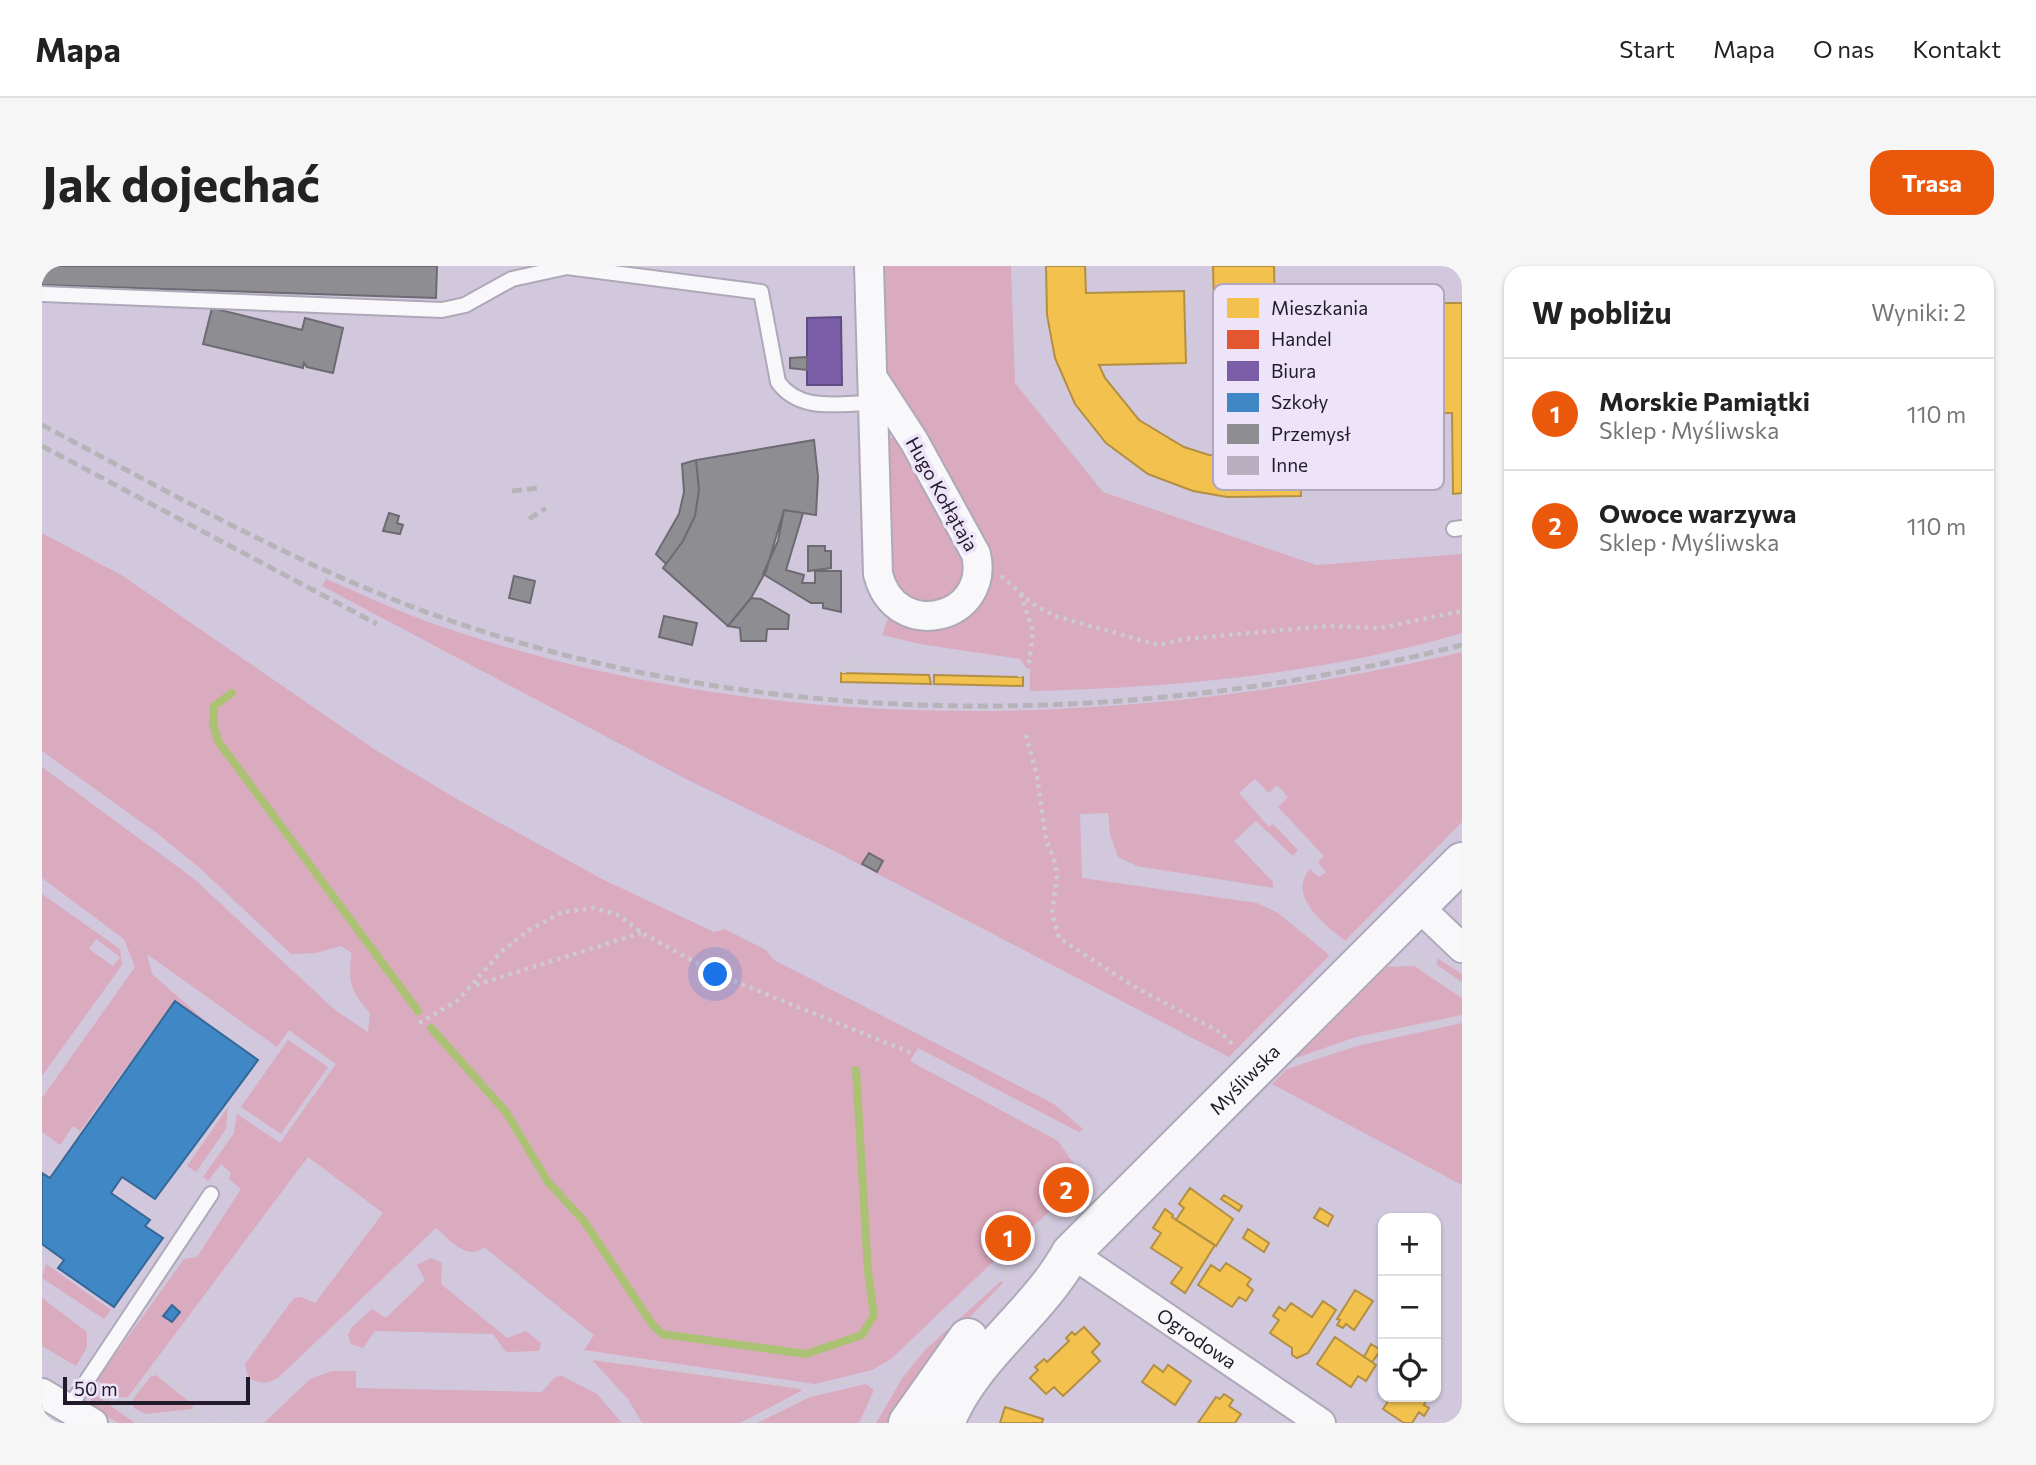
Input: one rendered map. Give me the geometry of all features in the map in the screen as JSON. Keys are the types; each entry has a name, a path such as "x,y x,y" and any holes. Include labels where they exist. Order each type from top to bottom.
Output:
{"street":[{"name":"Hugo Kołłątaja","path":"869,266 877,564 884,593 895,606 911,614 927,617 946,614 969,596 977,578 978,562 971,542 914,441 873,390"},
{"name":"Myśliwska","path":"945,1423 973,1372 1055,1283 1071,1253 1462,862"},
{"path":"1418,906 1462,948"},
{"name":"Myśliwska","path":"908,1423 968,1338 1012,1292 1042,1268 1071,1253"},
{"name":"Ogrodowa","path":"1071,1253 1321,1423"},
{"path":"42,1393 93,1423"}],"lane":[{"path":"42,293 442,310 465,305 512,279 567,267 761,292 778,382 785,392 794,399 808,403 873,390"},
{"path":"68,1409 211,1194"}],"path":[{"path":"978,562 1055,616 1158,645 1185,639 1327,625 1380,628 1462,611"},
{"path":"844,673 844,666 853,666 1020,670 1024,677 1033,632 1021,593"},
{"path":"853,658 853,666"},
{"path":"929,668 929,675"},
{"path":"936,668 936,675"},
{"path":"1026,734 1037,776 1046,840 1054,859 1056,876 1052,913 1059,938 1133,986 1220,1032 1241,1055"},
{"path":"419,1023 443,1011 475,985 502,951 529,930 562,912 594,908 618,915 642,933 719,975 914,1054"},
{"path":"475,985 642,933"},
{"path":"1416,956 1462,986"},
{"path":"1398,960 1420,964 1462,995"},
{"path":"1303,1059 1378,1035 1462,1018"},
{"path":"1000,1268 1009,1278"},
{"path":"580,1364 589,1357 816,1390"},
{"path":"122,1408 153,1370 197,1403 197,1414 205,1423"},
{"path":"748,1423 816,1390 877,1377 891,1377"},
{"path":"214,1423 225,1412 235,1423"},
{"path":"166,1423 181,1415 197,1414"}],"shaded area":[{"path":"880,266 1011,266 1015,383 1103,492 1316,565 1462,554 1462,633 1302,669 1193,682 1030,691 1030,673 1020,659 920,644 882,635 890,613 983,589 886,372"},
{"path":"857,414 863,420 867,565 862,571"},
{"path":"897,437 965,560 955,591 927,607 892,587 887,439"},
{"path":"42,533 123,576 377,751 462,802 602,879 714,932 725,929 766,950 774,960 1054,1104 1083,1129 1079,1132 918,1048 910,1061 1058,1141 1074,1164 1079,1186 1022,1236 1010,1224 985,1245 996,1259 891,1359 872,1370 815,1384 584,1350 594,1335 484,1247 478,1251 465,1250 452,1243 436,1228 279,1377 260,1382 248,1377 245,1364 294,1298 301,1297 315,1303 383,1213 308,1157 128,1397 119,1398 97,1380 184,1259 197,1257 241,1189 229,1179 231,1173 221,1164 208,1181 203,1177 234,1133 237,1114 280,1143 336,1064 289,1030 277,1047 147,954 152,974 210,1025 174,1001 80,1131 73,1126 60,1145 42,1132 42,1098 135,967 124,939 42,878 42,767 193,878 335,1010 368,1032 370,1013 358,999 352,986 352,953 341,946 316,953 291,954 201,869 158,834 42,751"},
{"path":"326,579 434,624 559,661 687,688 816,704 945,711 1075,708 1205,697 1334,678 1462,652 1462,822 1345,941 1319,919 1306,900 1304,879 1310,869 1319,877 1326,872 1318,862 1324,856 1278,807 1288,797 1277,785 1269,793 1255,779 1239,793 1269,827 1273,824 1298,850 1293,856 1256,821 1234,841 1273,882 1273,888 1137,866 1118,857 1110,834 1108,813 1080,814 1082,878 1257,903 1278,913 1329,956 1229,1057 832,850 686,779 322,586"},
{"path":"42,894 120,949 122,965 42,1076","holes":["96,939 120,957 113,966 89,949"]},
{"path":"1437,958 1462,974 1462,982 1437,965"},
{"path":"1414,966 1462,998 1462,1015 1356,1037 1293,1059 1385,967"},
{"path":"1462,1023 1462,1185 1272,1084 1287,1069 1357,1046"},
{"path":"288,1040 328,1067 281,1134 241,1107"},
{"path":"228,1107 226,1129 196,1172 187,1166"},
{"path":"431,1258 442,1263 441,1284 507,1338 526,1331 541,1343 539,1351 506,1352 493,1334 375,1331 363,1348 351,1344 348,1335 352,1327 372,1309 386,1318 425,1280 417,1265"},
{"path":"46,1264 111,1310 104,1319 42,1278"},
{"path":"1001,1281 1003,1283 960,1327 891,1423 876,1423 903,1377 926,1349"},
{"path":"42,1298 87,1332 87,1347 76,1366 42,1346"},
{"path":"592,1360 801,1391 740,1423 642,1423 628,1399"},
{"path":"332,1371 356,1371 356,1388 542,1392 555,1377 562,1376 597,1394 622,1423 264,1423 310,1379"},
{"path":"156,1375 192,1404 193,1409 145,1414 134,1408 133,1399 150,1377"},
{"path":"866,1384 874,1390 859,1423 757,1423 810,1397"},
{"path":"90,1391 135,1423 118,1423 91,1407"}],"building: Mieszkania":[{"path":"1046,266 1085,266 1086,293 1184,291 1186,363 1099,365 1105,378 1139,420 1184,447 1213,455 1213,490 1301,490 1301,496 1227,497 1193,491 1148,474 1106,443 1075,404 1055,358 1047,315"},
{"path":"1213,266 1274,266 1274,284 1213,284"},
{"path":"1444,303 1462,303 1462,493 1453,494 1452,413 1444,413"},
{"path":"841,673 929,675 931,684 841,682"},
{"path":"934,675 1023,677 1023,686 934,684"},
{"path":"1190,1188 1233,1219 1216,1246 1176,1220 1184,1208 1179,1204"},
{"path":"1224,1195 1242,1206 1239,1211 1221,1199"},
{"path":"1320,1208 1333,1216 1328,1226 1314,1218"},
{"path":"1165,1209 1172,1217 1215,1245 1185,1293 1171,1283 1182,1268 1151,1248 1161,1233 1153,1228"},
{"path":"1248,1229 1269,1243 1264,1252 1243,1238"},
{"path":"1226,1263 1251,1279 1247,1285 1253,1290 1246,1301 1239,1297 1232,1307 1198,1285 1211,1265 1220,1271"},
{"path":"1355,1290 1373,1301 1354,1330 1346,1324 1343,1328 1337,1325 1340,1320 1337,1319"},
{"path":"1323,1301 1336,1310 1308,1353 1297,1358 1292,1355 1292,1348 1270,1333 1279,1320 1273,1316 1279,1307 1285,1311 1291,1303 1312,1317"},
{"path":"1084,1327 1100,1344 1092,1352 1100,1361 1063,1396 1054,1387 1046,1394 1030,1378 1038,1370 1035,1367 1044,1359 1047,1362 1069,1341 1066,1338 1072,1332 1075,1335"},
{"path":"1335,1337 1376,1365 1366,1381 1358,1376 1351,1387 1317,1364"},
{"path":"1371,1344 1378,1348 1378,1354 1372,1362 1364,1357"},
{"path":"1154,1365 1163,1372 1168,1365 1191,1381 1175,1405 1142,1382"},
{"path":"1224,1394 1233,1400 1229,1406 1241,1414 1235,1423 1198,1423 1216,1397 1220,1399"},
{"path":"1388,1402 1425,1402 1424,1405 1429,1408 1424,1416 1419,1412 1412,1423 1404,1423 1383,1409"},
{"path":"1005,1407 1043,1419 1042,1423 1000,1423"}],"building: Handel":[{"path":"1010,1226 1019,1236 1007,1246 998,1236"}],"building: Biura":[{"path":"841,317 842,385 807,385 807,318"}],"building: Szkoły":[{"path":"175,1001 258,1060 155,1199 122,1177 111,1193 150,1220 145,1226 163,1238 114,1307 58,1268 64,1260 42,1244 42,1173 50,1178"},
{"path":"172,1305 180,1312 172,1322 163,1316"}],"building: Przemysł":[{"path":"42,266 437,266 436,298 42,285"},
{"path":"212,308 302,330 305,318 343,328 333,373 307,367 304,363 303,368 203,344"},
{"path":"807,357 807,370 790,368 790,358"},
{"path":"814,440 818,477 816,515 784,510 766,571 751,598 728,626 663,568 683,541 695,516 699,490 696,460"},
{"path":"696,460 699,490 695,516 683,541 666,564 656,554 679,514 684,492 682,464"},
{"path":"784,510 803,513 786,570 804,575 802,583 815,583 815,571 841,571 841,612 823,608 823,603 811,603 763,574 778,541"},
{"path":"389,513 399,516 397,523 403,525 400,534 383,531"},
{"path":"808,546 825,546 825,551 831,551 831,568 808,571"},
{"path":"514,576 535,581 530,603 509,598"},
{"path":"751,598 761,599 789,615 788,629 767,629 766,641 741,641 740,628 728,626"},
{"path":"664,616 697,623 692,645 659,637"},
{"path":"869,853 883,861 877,872 862,864"}],"building: Inne":[{"path":"998,1236 1007,1246 996,1257 987,1247"}],"waterway":[{"path":"232,693 214,706 213,724 218,741 418,1011"},
{"path":"431,1028 506,1112 548,1182 584,1221 652,1324 662,1334 806,1354 862,1335 874,1315 868,1272 856,1070"}],"railway":[{"path":"42,425 289,554 391,598 443,618 566,655 692,682 821,699 950,706 1080,703 1209,692 1337,673 1462,645"},
{"path":"42,446 377,624"},
{"path":"512,491 539,488"},
{"path":"529,519 546,508"}],"place":[{"name":"Owoce warzywa","path":"1066,1190"},
{"name":"Morskie Pamiątki","path":"1008,1238"}]}
